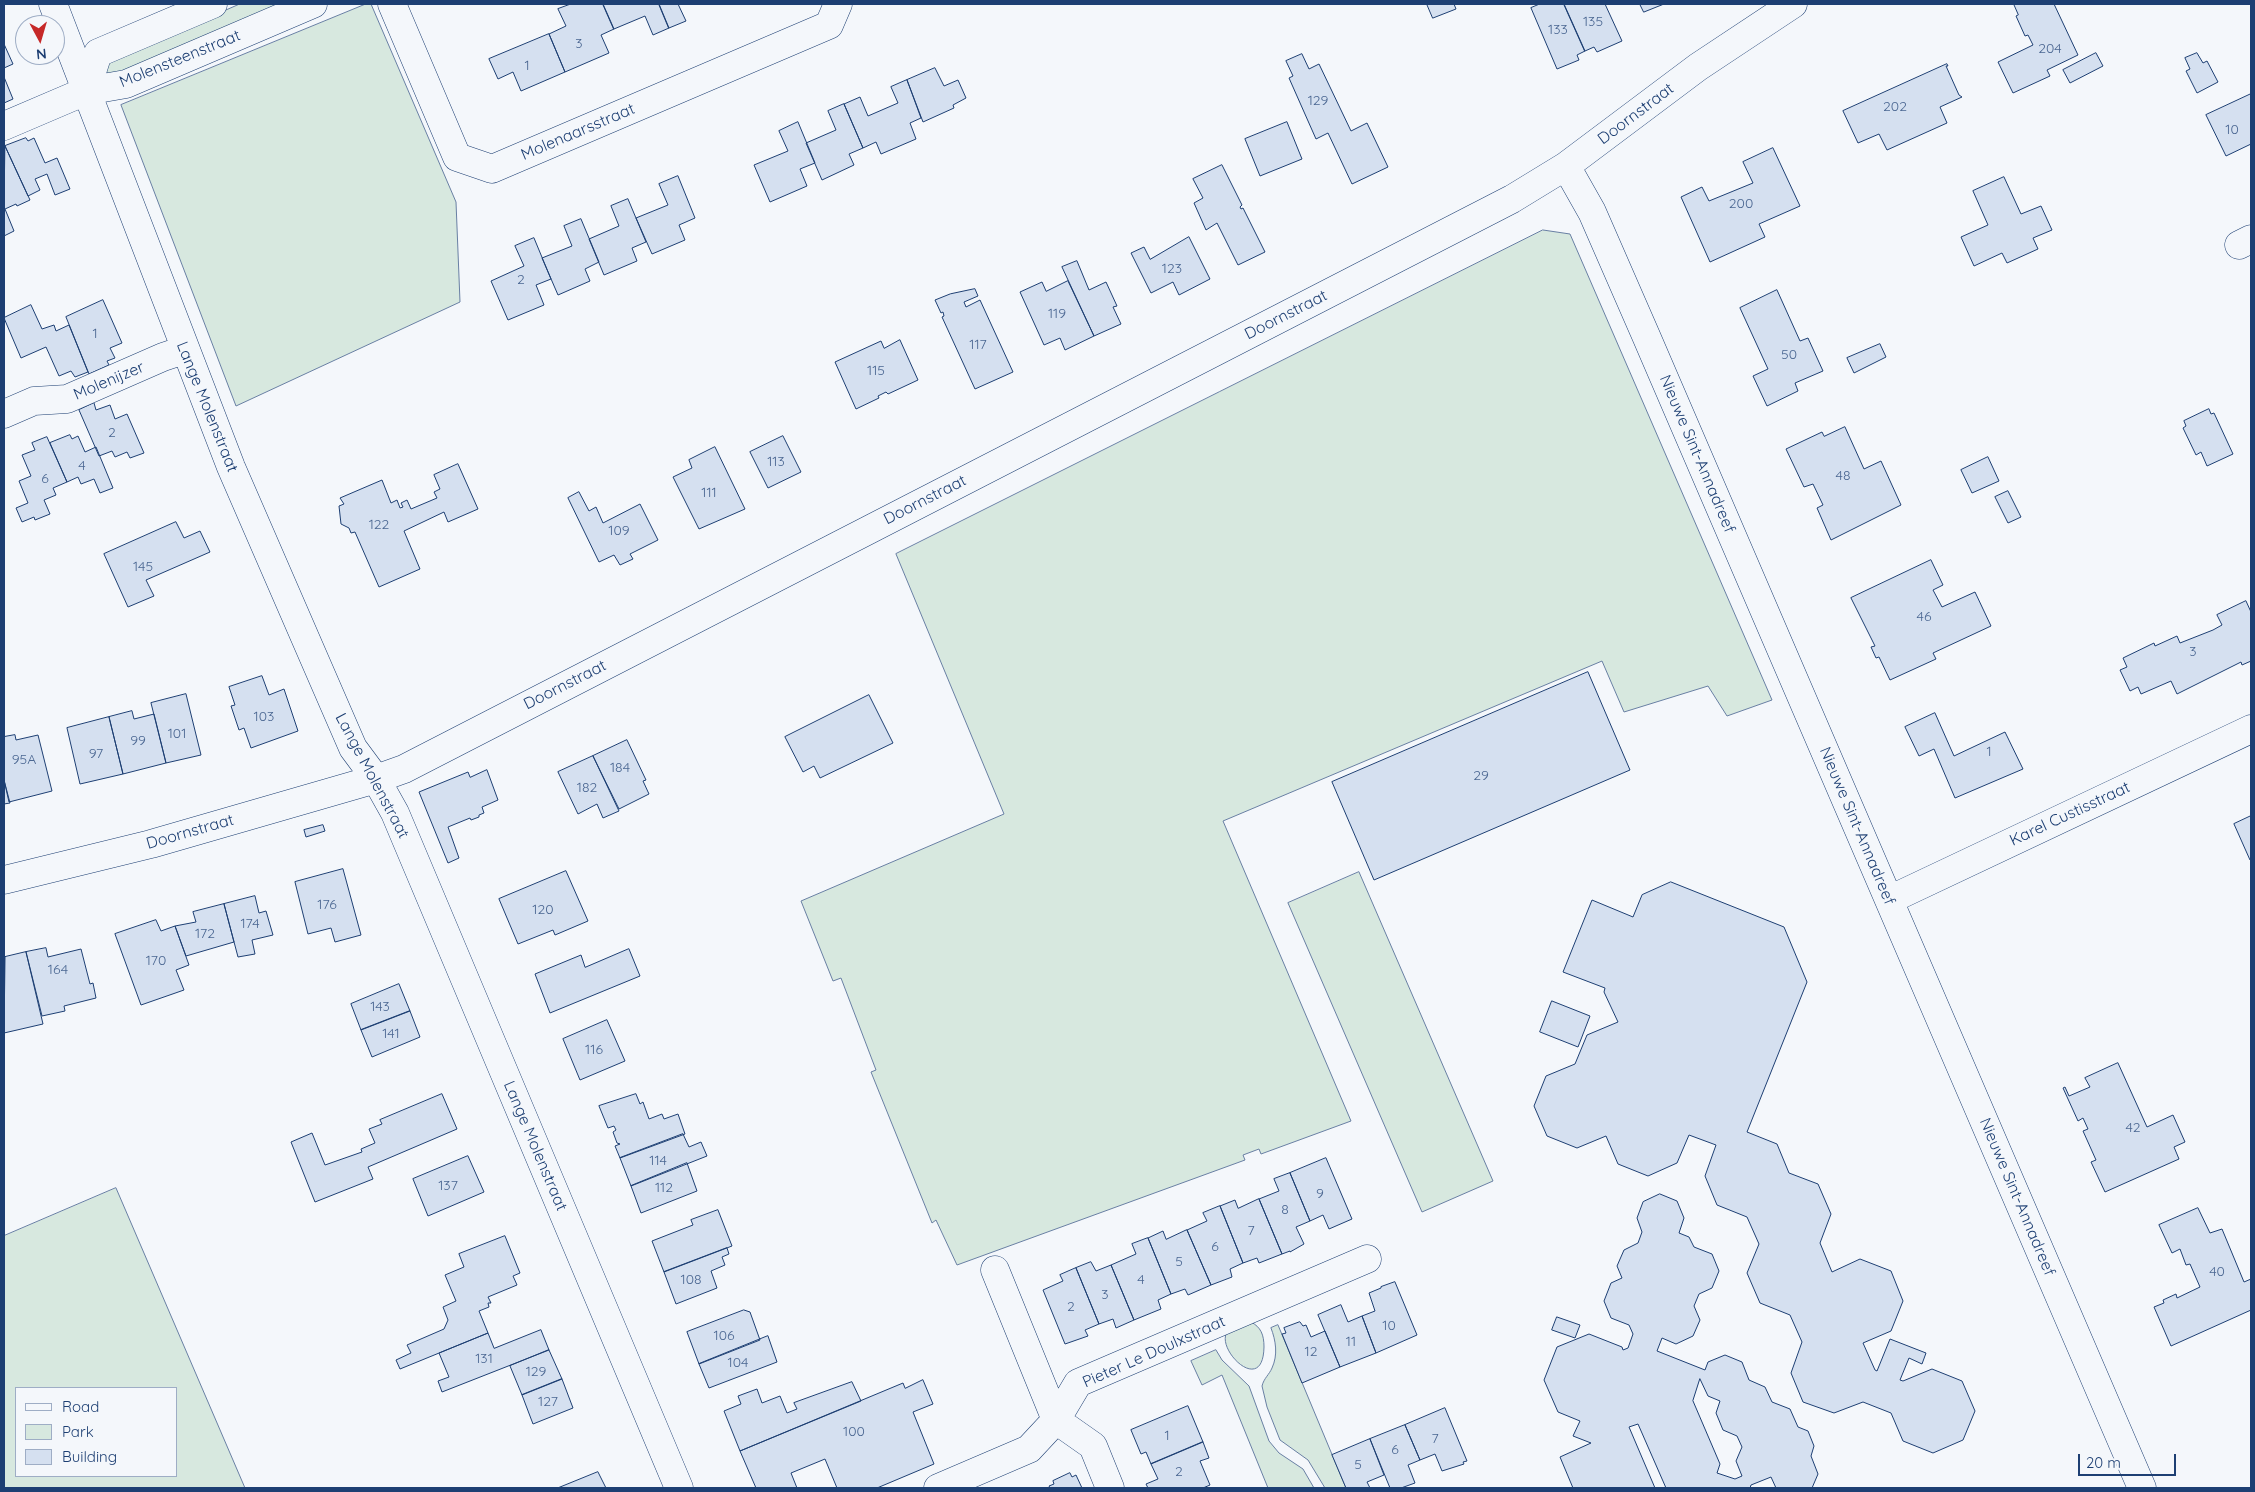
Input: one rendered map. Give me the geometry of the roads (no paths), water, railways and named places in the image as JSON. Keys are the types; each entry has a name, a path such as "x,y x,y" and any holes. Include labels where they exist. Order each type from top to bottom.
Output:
{"street":[{"name":"Lange Molenstraat","path":"53,4 184,350 231,467 353,748 376,779 395,813 680,1488"},
{"name":"Molensteenstraat","path":"213,4 98,53 86,91 126,84 313,4"},
{"name":"Molenaarsstraat","path":"392,4 457,157 492,169 829,25 838,4"},
{"name":"Doornstraat","path":"4,880 151,844 376,779 404,769 1512,199 1566,166 1698,67 1793,4"},
{"path":"4,126 86,91"},
{"name":"Nieuwe Sint-Annadreef","path":"1566,166 1592,212 2142,1488"},
{"name":"Molenijzer","path":"4,414 34,401 67,399 163,357 184,350"},
{"name":"Karel Custisstraat","path":"1889,900 2251,729"},
{"name":"Pieter Le Doulxstraat","path":"938,1488 1030,1449 1056,1420 1078,1383 1367,1258"},
{"path":"995,1270 1056,1420 1093,1446 1110,1488"}]}
